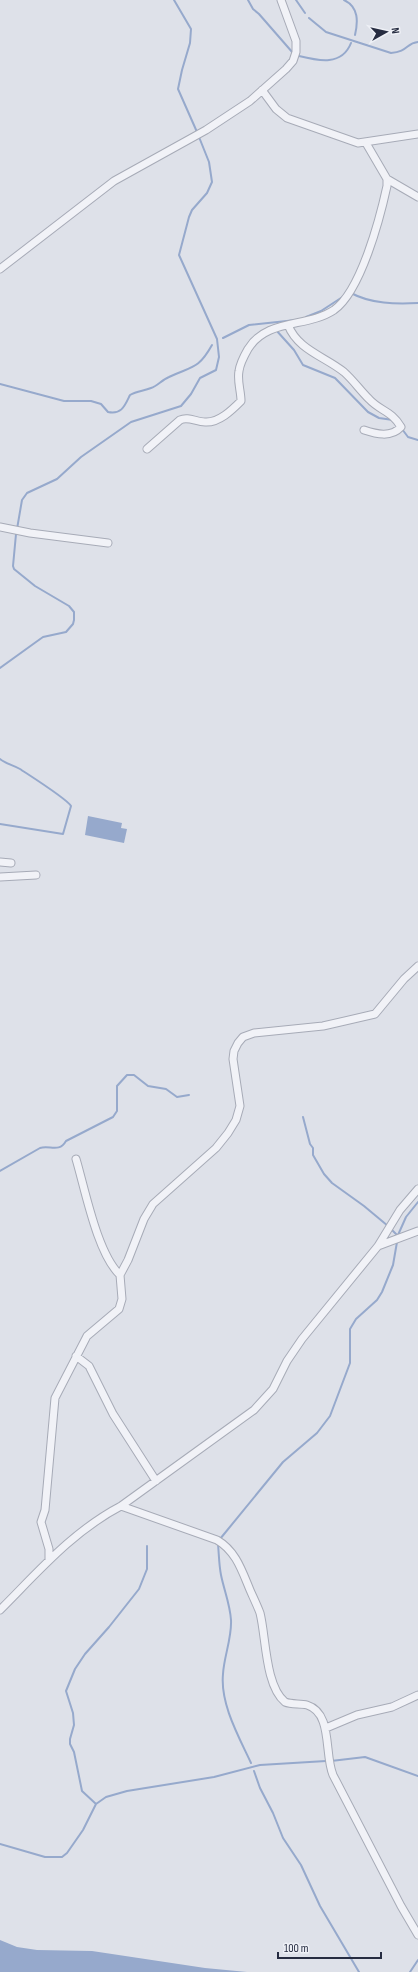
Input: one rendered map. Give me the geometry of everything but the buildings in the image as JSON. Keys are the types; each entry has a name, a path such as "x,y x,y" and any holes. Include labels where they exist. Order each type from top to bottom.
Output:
{"street":[{"path":"0,269 114,181 206,130 250,101 286,69 293,61 296,52 296,41 281,0"},
{"path":"262,90 276,109 287,118 348,140 366,143 418,134"},
{"path":"366,143 387,180 418,197"},
{"path":"146,449 185,418 213,422 241,401 238,372 240,364 250,345 257,337 266,331 322,316 334,310 343,301 355,284 369,251 383,204 387,180"},
{"path":"288,324 297,341 344,372 362,390 369,400 392,415 401,427 397,432 389,434 380,434 364,430"},
{"path":"0,527 30,533 108,543"},
{"path":"0,862 10,863"},
{"path":"0,877 36,875"},
{"path":"49,1560 49,1549 41,1522 45,1510 56,1398 87,1336 119,1309 122,1299 120,1275 128,1260 144,1219 153,1204 216,1148 236,1120 240,1106 233,1059 234,1051 238,1043 243,1038 254,1033 323,1026 375,1014 404,979 418,966"},
{"path":"76,1159 101,1242 114,1268 120,1275"},
{"path":"0,1610 63,1546 254,1410 273,1389 287,1361 302,1339 378,1246 400,1210 418,1188"},
{"path":"378,1246 418,1231"},
{"path":"76,1356 89,1366 113,1414 156,1481"},
{"path":"121,1506 217,1540 229,1550 240,1565 260,1613 263,1640 276,1692 285,1702 309,1705 323,1720 326,1728 329,1766 401,1906 418,1934"},
{"path":"326,1728 357,1715 392,1707 418,1694"}],"water":[{"path":"88,816 122,823 121,828 127,829 124,843 85,835"},
{"path":"0,1940 17,1947 37,1950 92,1951 205,1968 247,1972 0,1972"}],"waterway":[{"path":"174,0 191,29 190,43 178,89 197,132"},
{"path":"248,0 253,9 293,53"},
{"path":"296,0 305,13"},
{"path":"344,0 349,3 355,11 357,20 355,35"},
{"path":"309,18 326,32 391,53 401,51 411,44 418,42"},
{"path":"299,56 322,60 336,59 347,50 351,43"},
{"path":"17,529 22,500 27,493 57,479 81,457 131,422 181,406 191,394 200,378 216,370 219,357 217,339 179,255 192,210 207,193 212,182 209,162 199,137"},
{"path":"351,293 359,297 375,301 392,303 418,303"},
{"path":"306,317 321,311 344,296"},
{"path":"223,338 249,325 296,320"},
{"path":"276,330 294,350 303,365 335,378 368,412 379,418 393,420"},
{"path":"0,384 64,401 91,401 101,404 108,412 113,413 120,411 130,395 153,387 166,378 194,366 203,359 212,345"},
{"path":"402,429 408,437 418,440"},
{"path":"0,668 43,637 66,632 73,624 74,620 74,612 69,606 35,586 14,569 16,534"},
{"path":"0,759 39,781 63,798 71,806 63,834 0,824"},
{"path":"0,1171 40,1148 60,1147 66,1141 113,1117 117,1111 117,1086 127,1075 134,1075 148,1086 166,1089 177,1097 189,1095"},
{"path":"303,1117 310,1144 313,1148 313,1155 324,1174 332,1183 364,1206 388,1226"},
{"path":"398,1235 406,1217 418,1202"},
{"path":"392,1230 397,1235"},
{"path":"220,1539 283,1462 317,1433 330,1416 350,1363 350,1329 356,1319 377,1300 382,1292 393,1265 397,1242"},
{"path":"218,1544 220,1571 231,1620 223,1674 224,1697 231,1720 251,1763"},
{"path":"96,1804 82,1791 74,1752 70,1744 74,1725 73,1713 66,1691 75,1669 85,1654 109,1627 139,1589 147,1569 147,1546"},
{"path":"331,1761 365,1757 418,1776"},
{"path":"0,1844 45,1857 62,1857 67,1853 83,1830 96,1804 106,1797 127,1791 214,1777 260,1765 326,1761"},
{"path":"254,1771 260,1788 273,1813 283,1838 301,1865 320,1906 359,1972"},
{"path":"410,1972 418,1960"}]}
